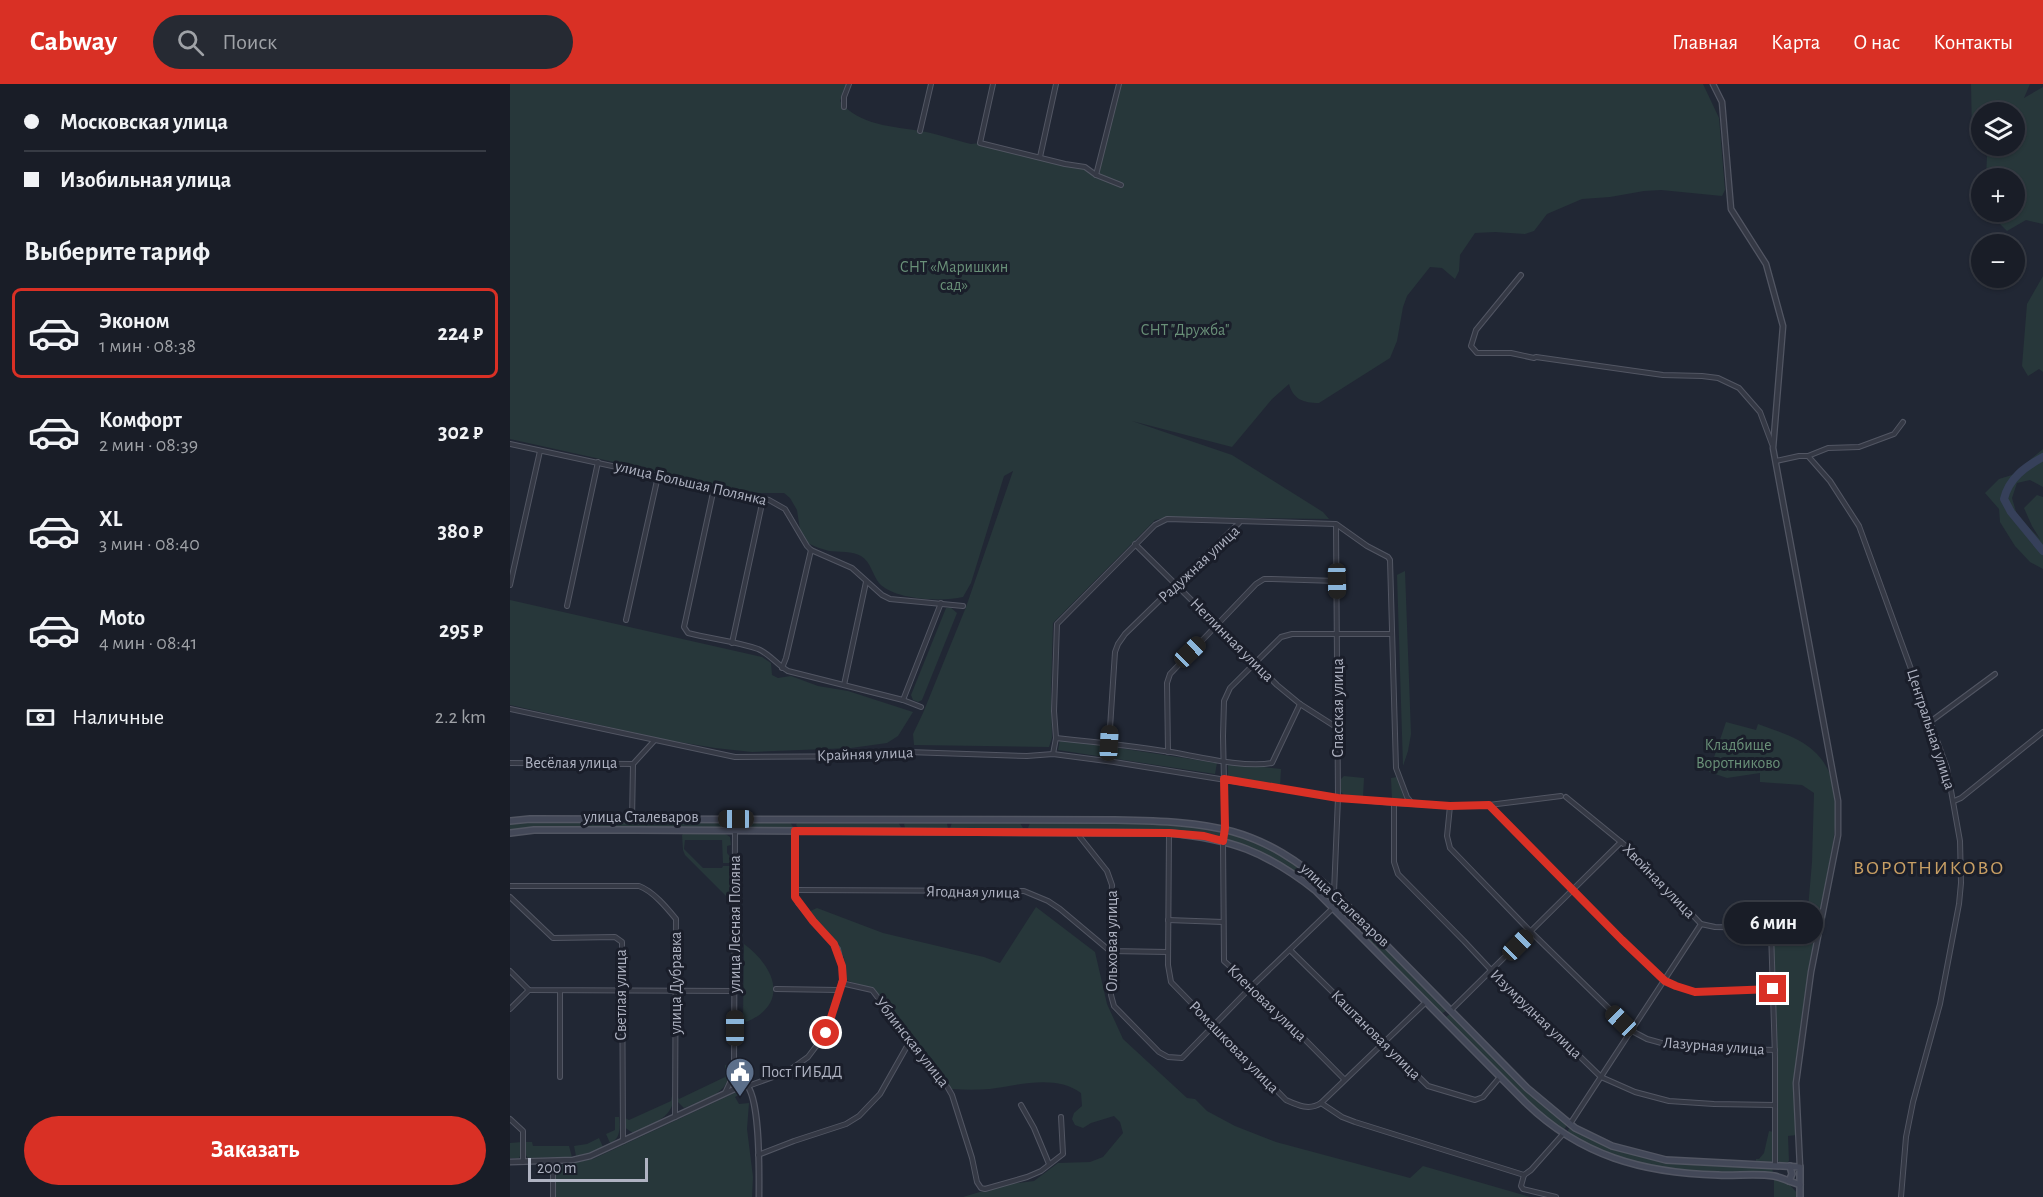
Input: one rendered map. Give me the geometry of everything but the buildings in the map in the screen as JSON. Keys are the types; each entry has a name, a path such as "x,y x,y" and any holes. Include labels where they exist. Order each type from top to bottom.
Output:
{"main road":[{"name":"улица Сталеваров","path":"510,821 530,819 736,819 1169,821 1225,828 1275,848 1296,861 1336,895 1527,1088 1570,1125 1612,1146 1647,1156 1684,1162 1800,1167"},
{"path":"735,831 736,819"},
{"path":"795,820 795,831"},
{"path":"949,832 950,821"},
{"path":"1025,821 1026,832"},
{"path":"1223,841 1225,828"},
{"name":"улица Сталеваров","path":"510,833 534,830 1169,833 1204,836 1223,841 1276,862 1332,906 1500,1077 1541,1117 1563,1134 1600,1153 1644,1168 1682,1173 1774,1176 1800,1185"},
{"path":"1332,906 1336,895"},
{"path":"1443,1018 1451,1010"},
{"path":"1563,1134 1570,1125"},
{"path":"1774,1176 1775,1165"},
{"path":"1789,1181 1792,1174 1790,1166"},
{"path":"1800,1167 1800,1197"}],"street":[{"path":"844,107 844,97 849,84"},
{"path":"920,131 931,84"},
{"path":"993,84 980,143 1085,167 1096,175 1121,185"},
{"path":"1040,157 1056,84"},
{"path":"1096,175 1119,84"},
{"path":"1713,84 1722,102 1731,209 1766,264 1783,326 1773,448"},
{"path":"1521,276 1476,330 1471,346 1477,353 1511,353 1663,375 1718,378 1739,388 1760,412 1773,448 1839,801 1838,836 1811,972 1796,1083 1800,1167"},
{"path":"1776,461 1808,456 1828,448 1859,447 1894,434 1903,422"},
{"name":"улица Большая Полянка","path":"510,444 769,500 785,508 811,550"},
{"path":"510,585 540,451"},
{"name":"Центральная улица","path":"1808,456 1830,482 1859,526 1947,768 1960,841 1959,904 1941,1004 1910,1114 1901,1197"},
{"path":"567,606 598,462"},
{"path":"626,620 658,476"},
{"path":"714,488 684,627 688,633 758,649 769,655 782,668 808,677 903,700 921,707"},
{"path":"732,643 763,499"},
{"path":"1053,754 1056,738 1054,711 1057,624 1155,525 1167,519 1239,523"},
{"name":"Радужная улица","path":"1109,743 1114,660 1118,644 1239,523 1336,524"},
{"path":"1336,524 1390,560 1396,768 1407,797 1412,803"},
{"name":"Спасская улица","path":"1336,524 1338,633 1336,895"},
{"name":"Неглинная улица","path":"1135,544 1256,664 1300,704 1336,727"},
{"path":"782,668 811,550 852,568 866,582 890,598 963,606"},
{"path":"1168,752 1167,683 1170,674 1256,584 1264,579 1337,581"},
{"path":"844,685 866,582"},
{"path":"903,700 941,603"},
{"path":"1225,828 1223,760 1226,694 1281,638 1292,634 1392,634"},
{"path":"1930,722 1995,674"},
{"path":"1056,738 1109,743 1263,765 1272,763 1300,704"},
{"name":"Крайняя улица","path":"510,709 735,757 901,756 908,752 1027,756 1053,754 1224,779"},
{"path":"1954,801 1969,792 2043,732"},
{"name":"Весёлая улица","path":"632,819 633,764 654,741"},
{"name":"Весёлая улица","path":"510,763 633,764"},
{"name":"Хвойная улица","path":"1224,779 1338,798 1450,806 1489,805 1564,797 1621,842 1701,924 1715,927 1769,929 1772,934 1773,989"},
{"name":"Изумрудная улица","path":"1394,803 1394,862 1398,874 1492,971 1601,1077 1635,1092 1669,1101 1775,1105"},
{"path":"1489,805 1665,981 1695,992 1773,989 1775,1165"},
{"name":"Лазурная улица","path":"1450,806 1447,836 1450,848 1531,932 1632,1030 1647,1039 1676,1047 1775,1050"},
{"name":"улица Лесная Поляна","path":"724,1094 734,1070 735,831"},
{"path":"510,1162 573,1160 590,1156 745,1085 787,1072 808,1057 826,1033 841,983 842,966 838,949 795,897 795,831"},
{"name":"Ольховая улица","path":"1078,832 1107,872 1112,885 1110,951 1111,995 1114,1005 1159,1052 1168,1057 1182,1058 1214,1026"},
{"name":"Ромашковая улица","path":"1169,833 1168,952 1171,982 1286,1100 1307,1107 1315,1107 1321,1103 1342,1117 1524,1175"},
{"name":"Кленовая улица","path":"1223,841 1224,961 1252,986 1344,1079"},
{"path":"1451,1010 1621,842"},
{"name":"улица Дубравка","path":"510,886 634,886 644,888 676,919 675,1118"},
{"name":"Ягодная улица","path":"794,890 1024,891 1060,909 1110,951"},
{"name":"Светлая улица","path":"510,897 553,938 620,939 622,942 623,1142"},
{"path":"1214,1026 1332,906"},
{"path":"1168,920 1223,922"},
{"path":"1570,1125 1701,924"},
{"name":"Каштановая улица","path":"1290,950 1421,1081 1435,1090 1475,1100 1483,1097 1500,1077"},
{"path":"1110,951 1168,952"},
{"path":"510,971 529,990 735,991"},
{"name":"Ублинская улица","path":"841,983 872,990 952,1095 972,1158 977,1182 981,1188 985,1189 1027,1177 1041,1171 1049,1164"},
{"path":"776,989 838,990"},
{"path":"510,1009 529,990"},
{"path":"560,991 560,1077"},
{"path":"1321,1103 1426,1002"},
{"path":"758,1155 846,1124 859,1116 880,1094 910,1041"},
{"name":"улица Лесная Поляна","path":"734,1054 746,1077 745,1085"},
{"path":"734,1070 740,1067"},
{"path":"732,1077 735,1082 745,1085 751,1091 756,1112 759,1197"},
{"path":"1021,1105 1034,1128 1049,1164 1063,1154 1061,1117"},
{"path":"510,1119 524,1131 523,1162"},
{"path":"1556,1197 1523,1189 1521,1186 1524,1175 1563,1134"},
{"path":"553,1161 553,1197"}],"green space":[{"path":"510,84 847,84 840,101 847,109 866,120 1085,167 1095,175 1119,84 1703,84 1719,118 1725,190 1722,196 1661,190 1582,199 1547,214 1534,231 1525,234 1475,233 1460,255 1459,271 1455,279 1442,268 1430,267 1407,296 1397,341 1390,358 1319,403 1308,402 1296,397 1289,384 1272,399 1232,447 1132,421 1232,455 1323,512 1329,519 1169,517 1155,520 1053,623 1052,738 1049,747 914,745 913,734 966,607 1013,471 1004,476 971,583 963,597 931,599 907,596 886,589 879,583 867,561 858,554 829,551 807,543 800,530 797,510 784,493 753,493 510,439"},
{"path":"1971,84 2030,84 2024,98 2043,87 2043,224 2025,221 2025,168 1986,168 1987,156 2025,156 2025,102 1971,102"},
{"path":"1998,222 2023,222 2007,231"},
{"path":"2043,276 2043,372 2039,369 2028,376 2022,366 2027,304"},
{"path":"2043,449 2043,487 2030,480 2017,483 2012,498 2017,515 2040,539 2024,508 2037,495 2043,497 2043,569 2030,562 2015,546 2000,522 1999,509 1985,493 1999,479 2012,475"},
{"path":"1405,571 1411,734 1403,766 1397,575"},
{"path":"510,600 762,657 771,663 772,675 778,678 791,676 818,686 848,691 913,712 898,736 887,743 851,748 752,752 667,740 510,705"},
{"path":"950,607 957,613 922,700 918,702 913,700 911,695 946,608"},
{"name":"Кладбище Воротниково","path":"1726,722 1756,730 1758,724 1798,740 1812,749 1829,771 1835,798 1833,843 1807,980 1795,1069 1797,1135 1788,1136 1789,1161 1786,1164 1776,1159 1773,932 1806,932 1812,862 1814,793 1802,785 1760,782 1760,773 1727,778 1709,772"},
{"path":"1060,739 1217,763 1215,774 1058,750"},
{"path":"1228,763 1281,769 1280,786 1228,777"},
{"path":"1344,776 1364,778 1363,797 1344,795 1341,792 1340,780"},
{"path":"1397,777 1404,798 1392,800 1391,778"},
{"path":"801,821 898,822 901,827 898,830 800,830 796,825"},
{"path":"741,822 790,822 793,827 790,830 743,829 739,825"},
{"path":"908,822 947,823 948,829 908,830 904,824"},
{"path":"952,822 1020,823 1023,828 1021,830 952,830 950,829"},
{"path":"510,823 734,823 730,828 531,828 510,830"},
{"path":"1030,823 1190,825 1223,833 1219,837 1170,831 1030,830 1028,828"},
{"path":"684,833 724,833 730,837 731,845 727,846 727,853 731,858 731,863 723,863 722,840 685,840 684,849 703,868 729,866 731,868 730,897 726,896 685,855 683,850 682,835"},
{"path":"1230,833 1270,848 1296,863 1333,894 1334,898 1328,900 1271,857 1228,840 1225,837"},
{"path":"1337,901 1340,901 1446,1011 1441,1014 1335,907"},
{"path":"1036,907 1095,952 1107,1004 1123,1039 1187,1098 1195,1099 1207,1111 1235,1126 1276,1142 1410,1178 1423,1166 1530,1197 963,1197 1003,1185 1034,1181 1058,1163 1090,1162 1103,1157 1123,1133 1120,1122 1114,1116 1083,1128 1075,1125 1072,1119 1074,1113 1082,1106 1081,1093 1060,1084 1037,1082 990,1089 952,1089 907,1029 871,988 844,978 844,958 841,952 808,912 817,908 883,933 984,957 1000,963"},
{"path":"744,944 764,963 773,985 773,995 769,1005 760,1014 746,1022 743,1018"},
{"path":"1450,1014 1522,1086 1567,1125 1564,1130 1538,1112 1447,1020 1446,1017"},
{"path":"725,1065 729,1066 729,1079 716,1094 684,1108 677,1101 677,1096 679,1099 725,1077"},
{"path":"741,1090 745,1091 735,1097 739,1104 749,1103 747,1129 753,1177 752,1197 556,1197 554,1171 556,1166 593,1159"},
{"path":"674,1096 673,1104 670,1110 660,1120 633,1133 624,1127 623,1113 629,1120 671,1101"},
{"path":"615,1117 619,1117 619,1132 616,1139 610,1143 606,1134 615,1130"},
{"path":"1569,1128 1617,1150 1657,1161 1711,1166 1772,1167 1773,1173 1690,1172 1633,1163 1598,1150 1567,1134"},
{"path":"1769,1131 1774,1132 1774,1160 1770,1163 1756,1162 1756,1159 1764,1153"},
{"path":"599,1138 603,1147 576,1156 574,1146 587,1144"},
{"path":"522,1142 519,1158 510,1158 510,1143"},
{"path":"524,1142 532,1142 533,1146 569,1146 572,1157 528,1158 525,1154"},
{"path":"1774,1179 1789,1184 1797,1193 1797,1197 1774,1197"}],"waterway":[{"path":"2043,457 2014,479 2004,499 2011,512 2043,551"}],"place":[{"name":"Пост ГИБДД","path":"740,1098"}],"district":[{"name":"ВОРОТНИКОВО","path":"1929,868"}],"route":[{"path":"826,1033 843,980 842,966 838,949 795,897 795,831 1169,833 1204,836 1223,841 1224,779 1338,798 1450,806 1489,805 1665,981 1686,990 1705,993 1773,989"}],"park label":[{"name":"СНТ «Маришкин сад»","path":"954,276"},
{"name":"СНТ \"Дружба\"","path":"1185,330"}]}
